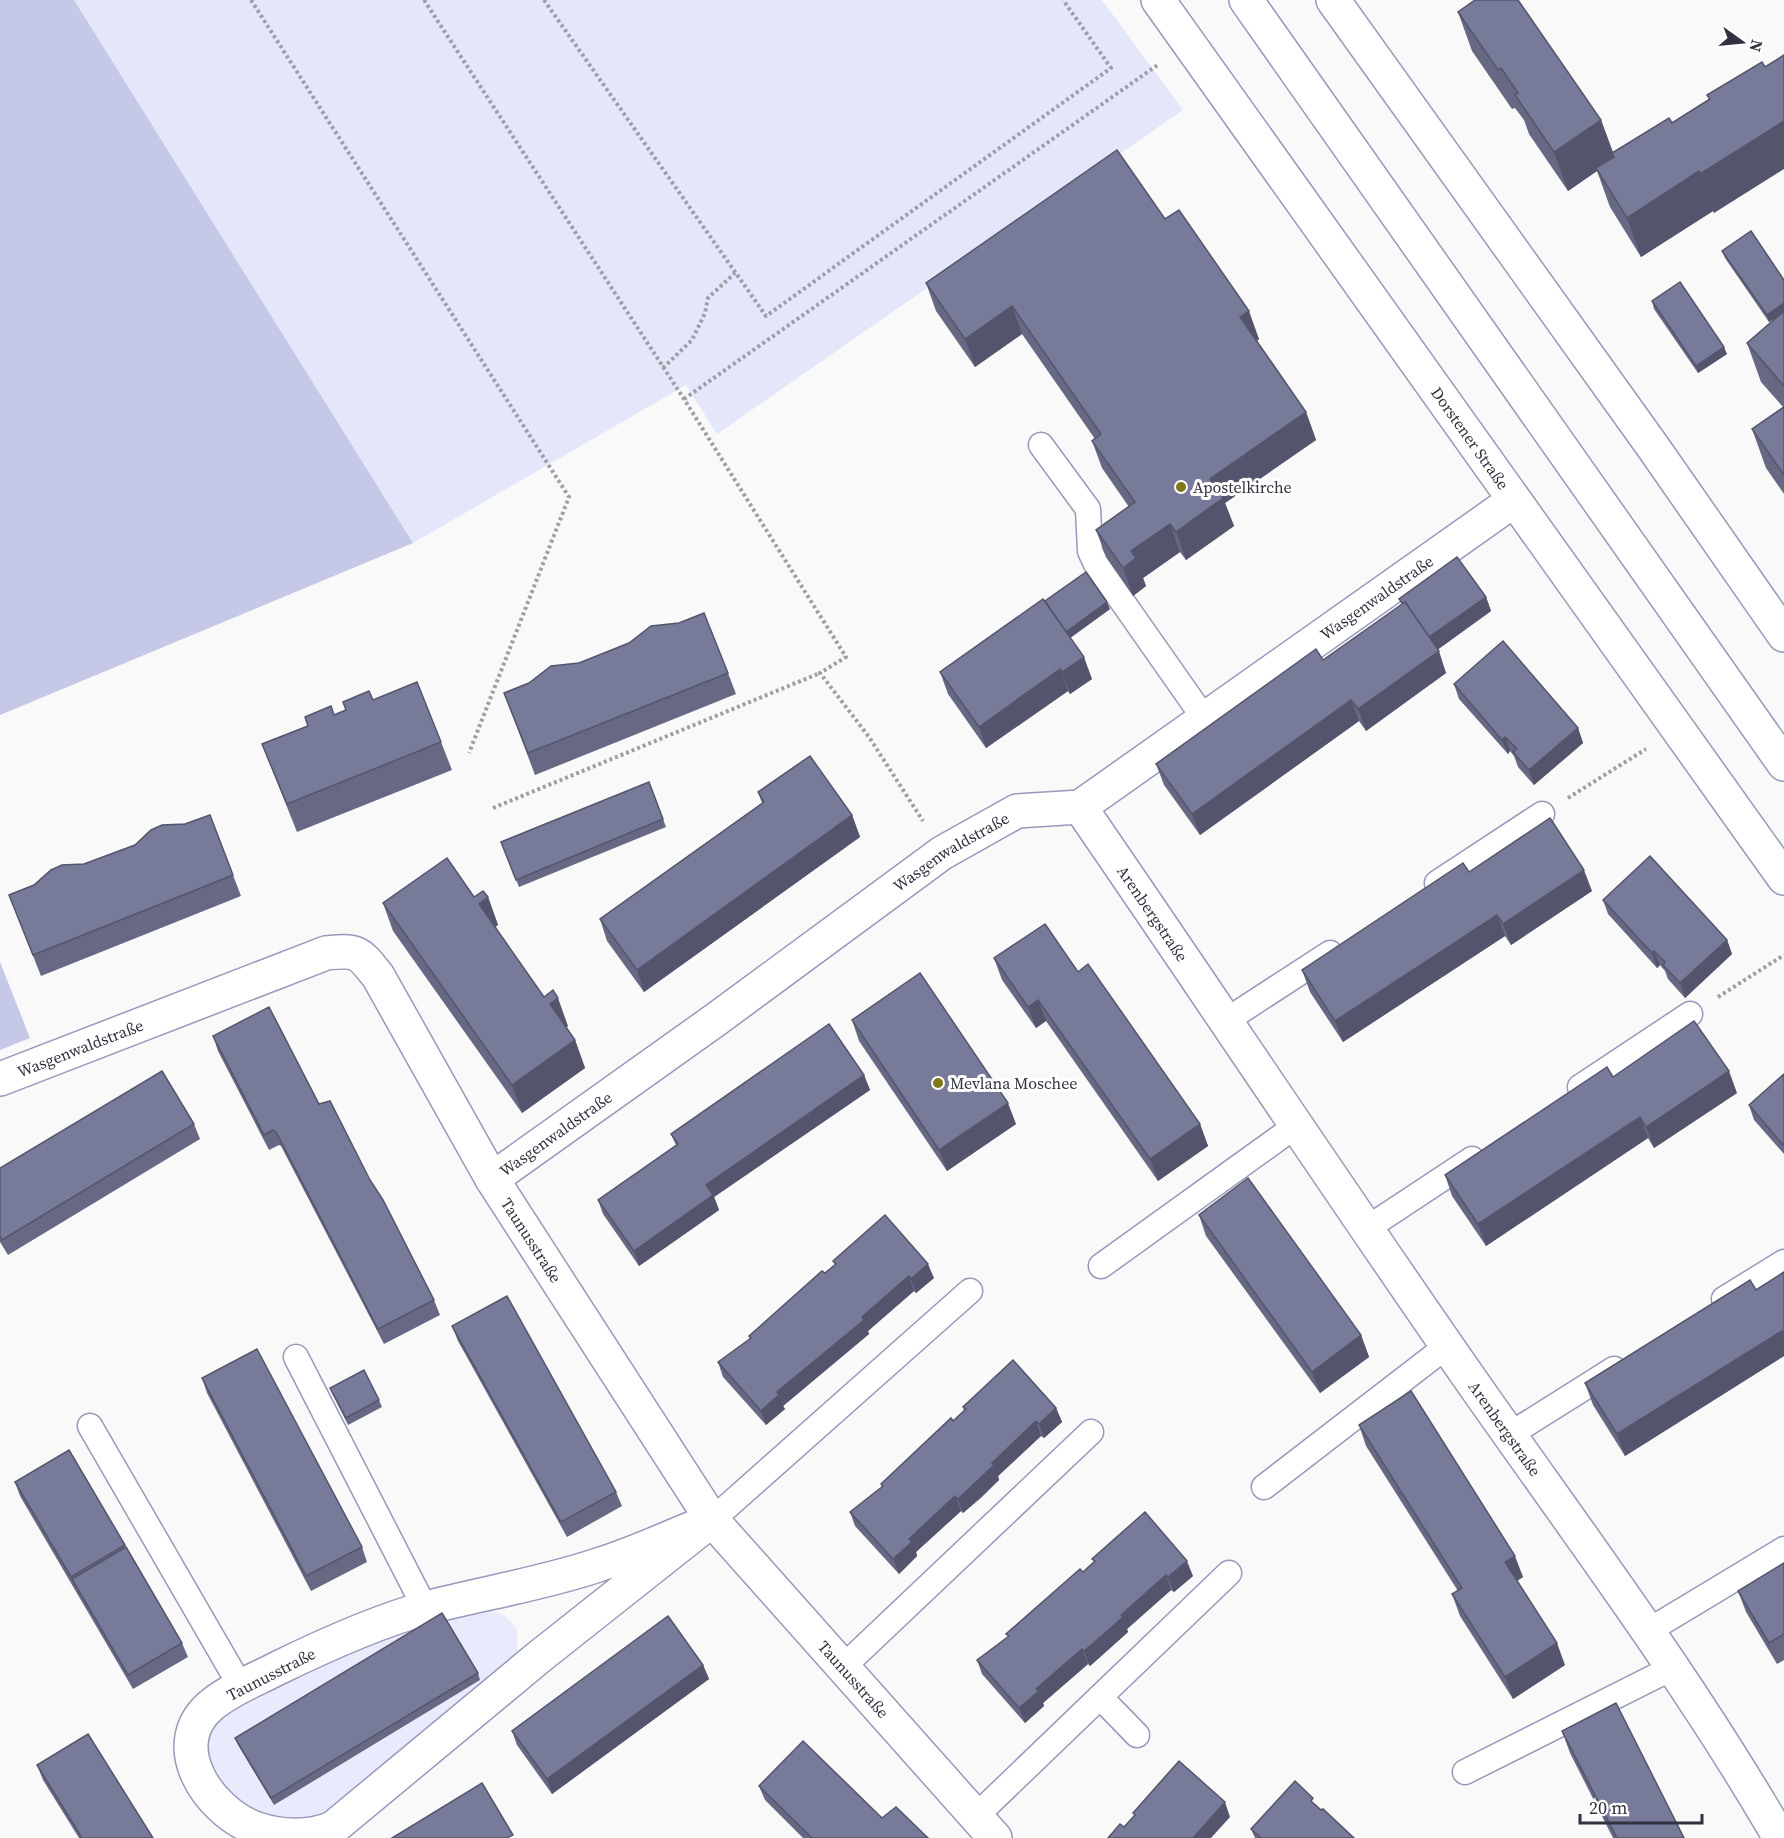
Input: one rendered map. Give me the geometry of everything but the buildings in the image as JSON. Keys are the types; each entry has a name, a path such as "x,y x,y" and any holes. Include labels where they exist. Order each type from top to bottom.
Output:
{"street":[{"name":"Dorstener Straße","path":"1158,0 1784,878"},
{"path":"1245,0 1784,764"},
{"path":"1333,0 1653,447 1784,635"},
{"name":"Wasgenwaldstraße","path":"492,1179 718,1018 942,853 1017,811 1080,807 1513,501"},
{"name":"Arenbergstraße","path":"1080,807 1227,1020 1366,1229 1648,1631 1743,1774 1780,1838"},
{"name":"Taunusstraße","path":"326,952 352,951 364,958 378,976 492,1179 712,1520 986,1827"},
{"name":"Wasgenwaldstraße","path":"0,1079 326,952"},
{"name":"Taunusstraße","path":"712,1520 539,1657 369,1801 333,1828 321,1833 302,1835 258,1829 224,1809 211,1797 202,1781 191,1756 191,1736 194,1725 214,1703 241,1687 301,1657 425,1608 598,1565 712,1520"}],"lane":[{"path":"1041,445 1088,509 1090,551 1096,564 1204,718"},
{"path":"1414,898 1542,814"},
{"path":"1227,1020 1345,943"},
{"path":"1562,1099 1689,1014"},
{"path":"1101,1266 1297,1125"},
{"path":"1366,1229 1494,1145"},
{"path":"1706,1311 1784,1262"},
{"path":"712,1520 970,1291"},
{"path":"1264,1487 1447,1346"},
{"path":"1509,1435 1637,1355"},
{"path":"296,1357 425,1608"},
{"path":"90,1426 241,1687"},
{"path":"843,1667 1091,1432"},
{"path":"1648,1631 1784,1549"},
{"path":"986,1827 1100,1697 1229,1573"},
{"path":"1465,1772 1672,1668"},
{"path":"1100,1697 1137,1735"}],"path":[{"path":"251,0 569,496 470,753"},
{"path":"424,0 684,399 846,657 820,673 493,808"},
{"path":"544,0 766,316 1111,68 1063,0"},
{"path":"684,399 1189,43"},
{"path":"663,368 692,340 705,313 708,298 735,273"},
{"path":"820,673 869,736 942,853"},
{"path":"1542,814 1677,730"},
{"path":"1689,1014 1784,955"}],"shaded area":[{"path":"0,0 74,0 413,543 0,715"},
{"path":"74,0 1102,0 1183,110 717,434 686,385 413,543"},
{"path":"0,962 30,1038 0,1050"},
{"path":"489,1609 505,1616 517,1629 517,1654 330,1814 315,1821 286,1820 251,1810 235,1801 210,1773 206,1732 236,1704 404,1628"}],"place":[{"name":"Apostelkirche","path":"1181,487"},
{"name":"Mevlana Moschee","path":"938,1083"}]}
